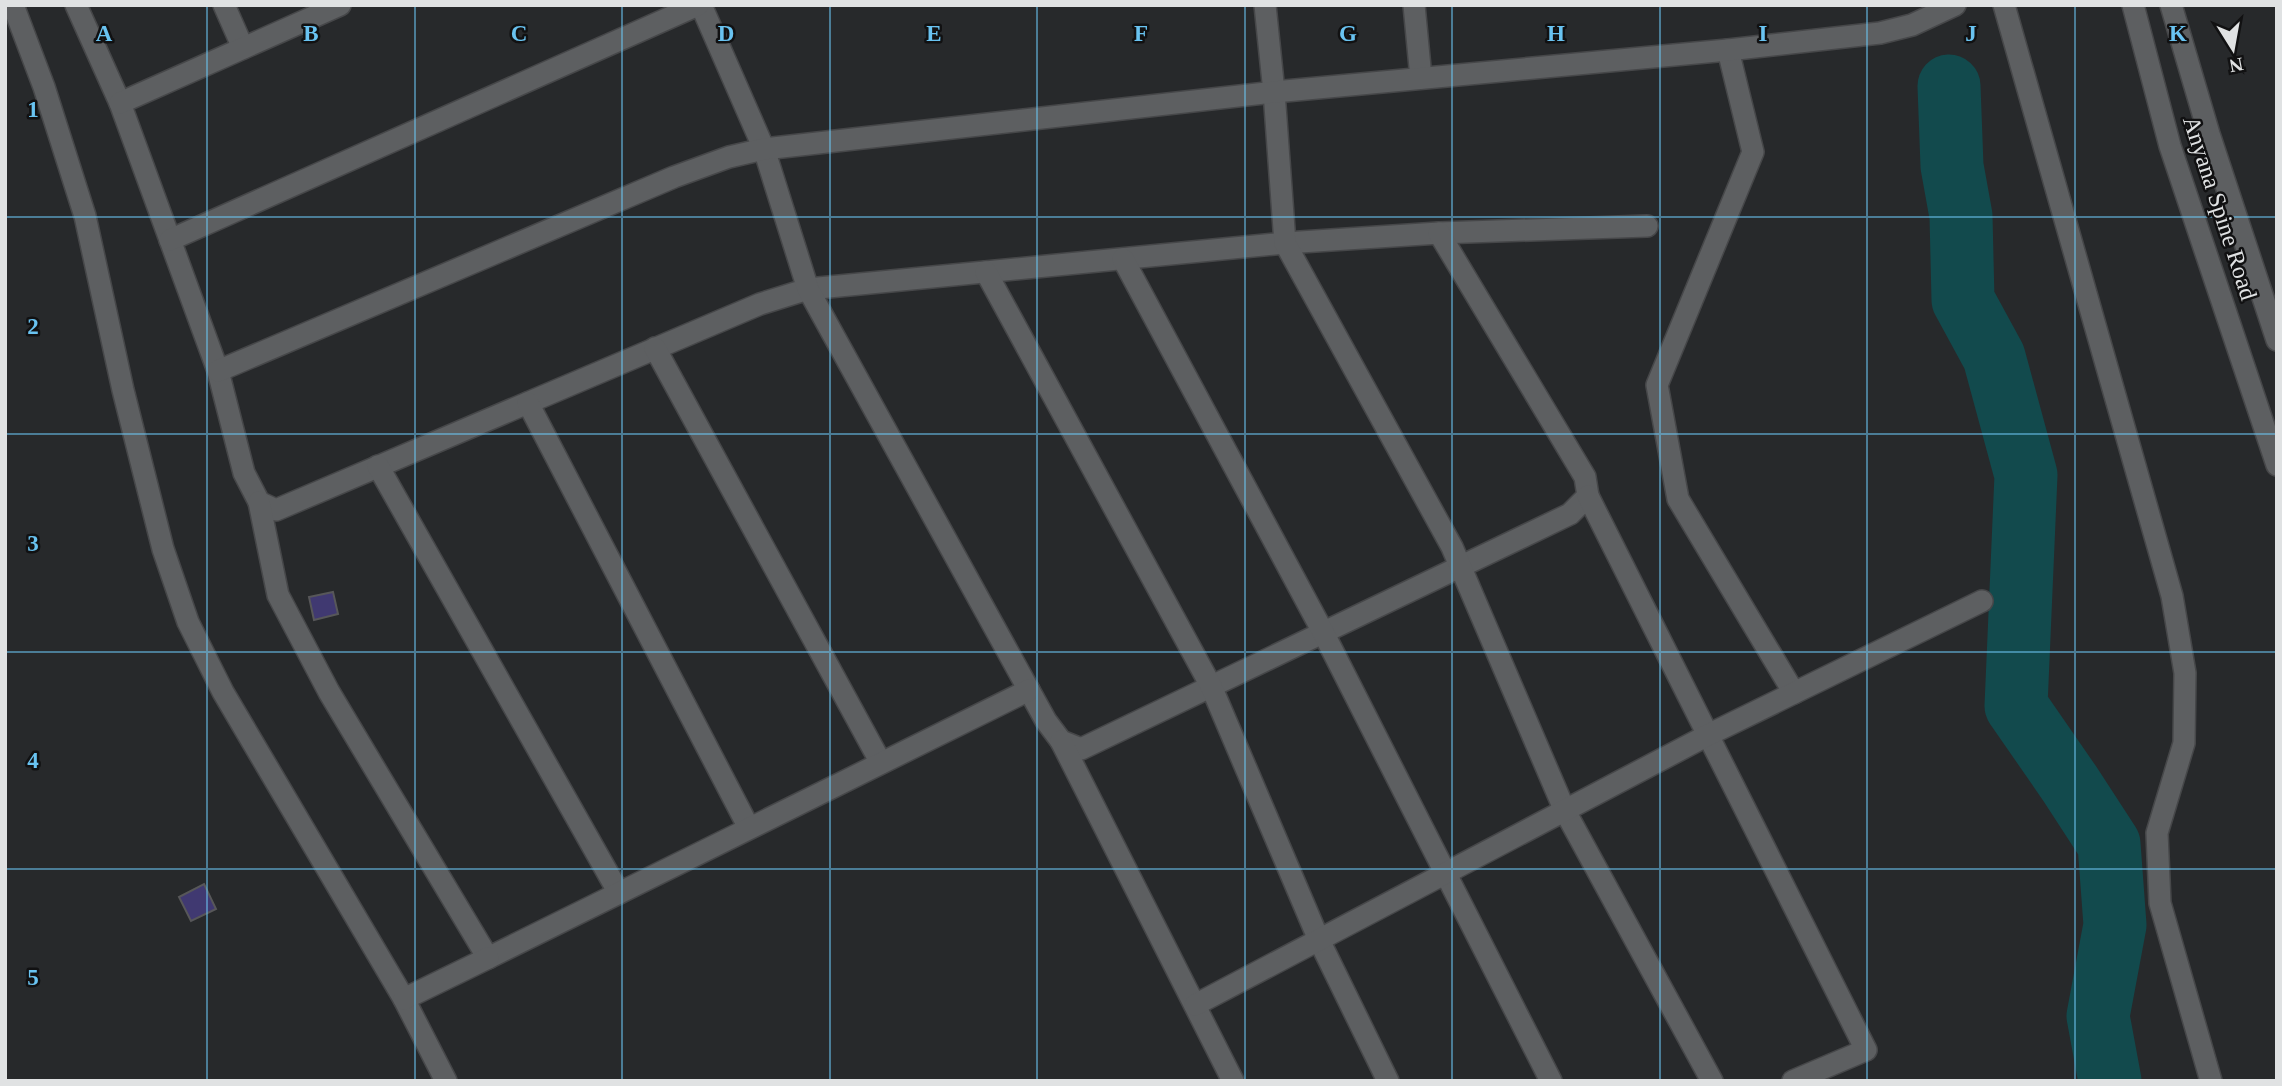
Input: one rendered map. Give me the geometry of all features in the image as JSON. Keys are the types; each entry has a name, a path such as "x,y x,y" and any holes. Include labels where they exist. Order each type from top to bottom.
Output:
{"street":[{"path":"13,5 44,87 86,216 123,390 163,549 188,622 223,692 404,999 446,1081"},
{"path":"76,5 120,103 218,371 244,473 259,502 278,595 330,692 488,958"},
{"path":"224,5 243,48"},
{"path":"120,103 340,5"},
{"path":"170,240 700,5 764,149 808,289 1046,721 1061,741 1233,1081"},
{"path":"1265,5 1285,243 1452,547 1565,811 1712,1081"},
{"path":"1414,5 1421,78"},
{"path":"218,371 674,177 729,157 764,149 1274,92 1728,50 1880,33 1912,25 1955,5"},
{"path":"2004,5 2172,596 2185,673 2184,743 2157,832 2160,903 2211,1081"},
{"name":"Anyana Spine Road","path":"2133,5 2170,146 2277,465"},
{"name":"Anyana Spine Road","path":"2171,5 2208,134 2277,340"},
{"path":"1728,50 1753,152 1657,385 1678,499 1794,693"},
{"path":"259,502 276,510 760,304 808,289 1285,243 1439,233 1647,226"},
{"path":"1439,233 1585,477 1588,496 1866,1050 1793,1081"},
{"path":"1123,259 1322,632 1551,1081"},
{"path":"986,272 1211,686 1319,940 1388,1081"},
{"path":"655,348 881,763"},
{"path":"528,403 749,828"},
{"path":"378,467 619,893"},
{"path":"1061,741 1081,749 1570,514 1588,496"},
{"path":"1195,1005 1708,735 1982,601"},
{"path":"404,999 1029,690"}],"building":[{"path":"333,592 338,614 314,620 309,597"},
{"path":"204,884 216,909 191,921 179,897"}],"waterway":[{"path":"1949,86 1952,166 1961,216 1963,300 1994,357 2026,475 2016,706 2109,844 2115,925 2098,1016 2110,1081"}]}
